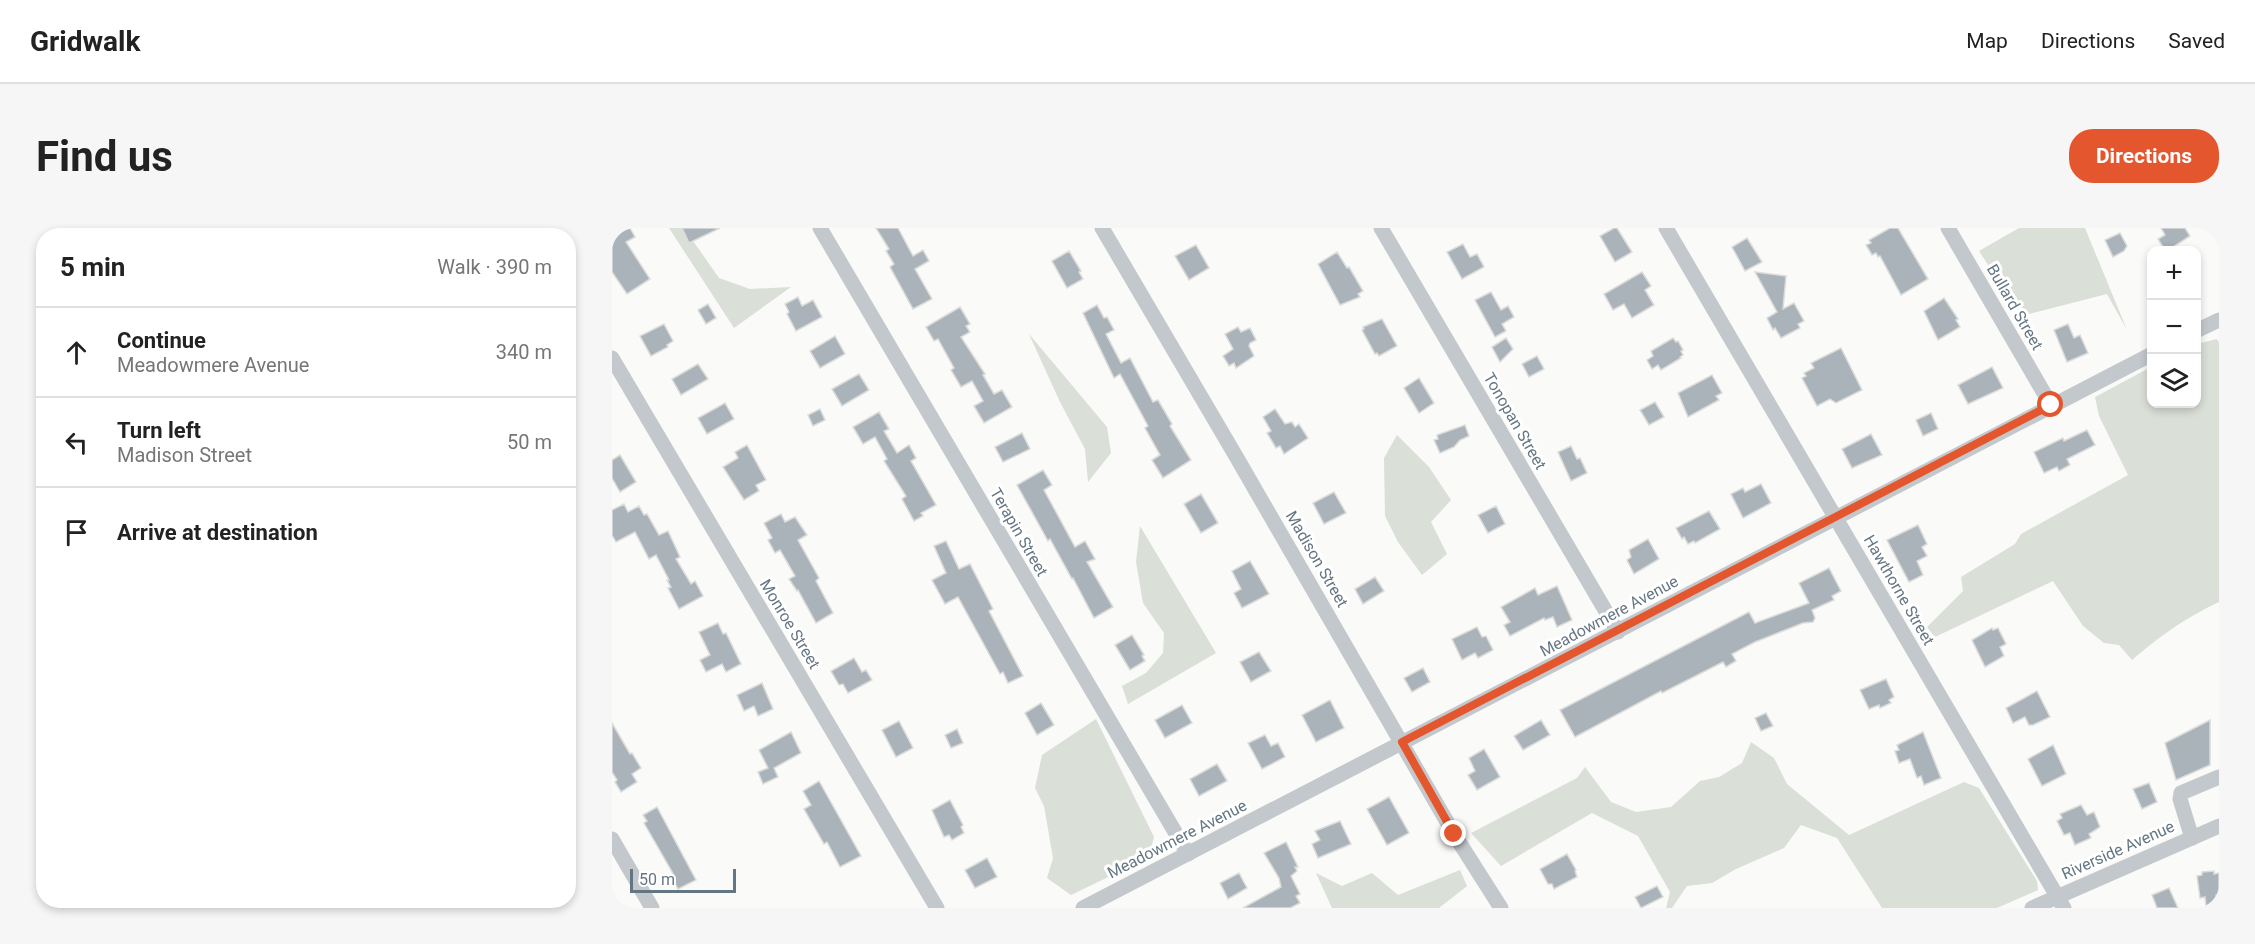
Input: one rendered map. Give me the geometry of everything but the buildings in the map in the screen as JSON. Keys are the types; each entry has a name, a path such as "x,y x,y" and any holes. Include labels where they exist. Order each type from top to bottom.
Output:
{"street":[{"name":"Terapin Street","path":"820,228 1188,854"},
{"name":"Madison Street","path":"1102,228 1454,834 1501,908"},
{"name":"Tonopan Street","path":"1381,228 1618,632"},
{"name":"Hawthorne Street","path":"1666,228 2061,902"},
{"name":"Bullard Street","path":"1948,228 2051,405"},
{"path":"2201,329 2219,320"},
{"name":"Meadowmere Avenue","path":"1083,908 2147,356"},
{"name":"Monroe Street","path":"612,357 937,908"},
{"path":"2192,838 2180,799 2181,793 2219,777"},
{"name":"Riverside Avenue","path":"2032,908 2061,902 2219,825"},
{"path":"612,839 652,908"}],"shaded area":[{"path":"669,228 684,228 719,278 750,289 791,287 734,328"},
{"path":"2019,228 2085,228 2127,330 2107,294 2021,316 1979,251"},
{"path":"1029,334 1107,427 1111,453 1088,482 1085,449 1060,402"},
{"path":"2217,339 2219,343 2219,602 2173,628 2132,660 2119,645 2104,643 2083,626 2053,581 1935,637 1927,627 1963,591 1961,577 2015,544 2021,534 2128,475 2099,416 2095,397 2147,369 2147,408 2201,408 2201,343"},
{"path":"1397,435 1429,467 1451,500 1431,522 1447,554 1422,575 1398,542 1385,516 1384,458"},
{"path":"1140,526 1216,653 1128,704 1122,686 1146,673 1163,653 1164,633 1143,603 1136,562"},
{"path":"1096,719 1154,837 1150,852 1131,866 1071,895 1047,878 1053,858 1044,806 1035,788 1042,755"},
{"path":"1751,742 1774,758 1787,784 1849,835 1964,782 1979,788 2037,881 2038,890 1997,908 1882,908 1837,838 1801,825 1784,848 1736,869 1712,883 1687,886 1672,908 1666,908 1670,892 1638,836 1592,813 1501,866 1471,833 1577,778 1585,767 1611,802 1636,812 1671,807 1700,781 1719,777 1742,763"},
{"path":"1460,870 1467,886 1439,908 1332,908 1316,873 1342,886 1372,873 1398,895"}],"route":[{"path":"1454,834 1402,742 1618,632 2051,405"}]}
